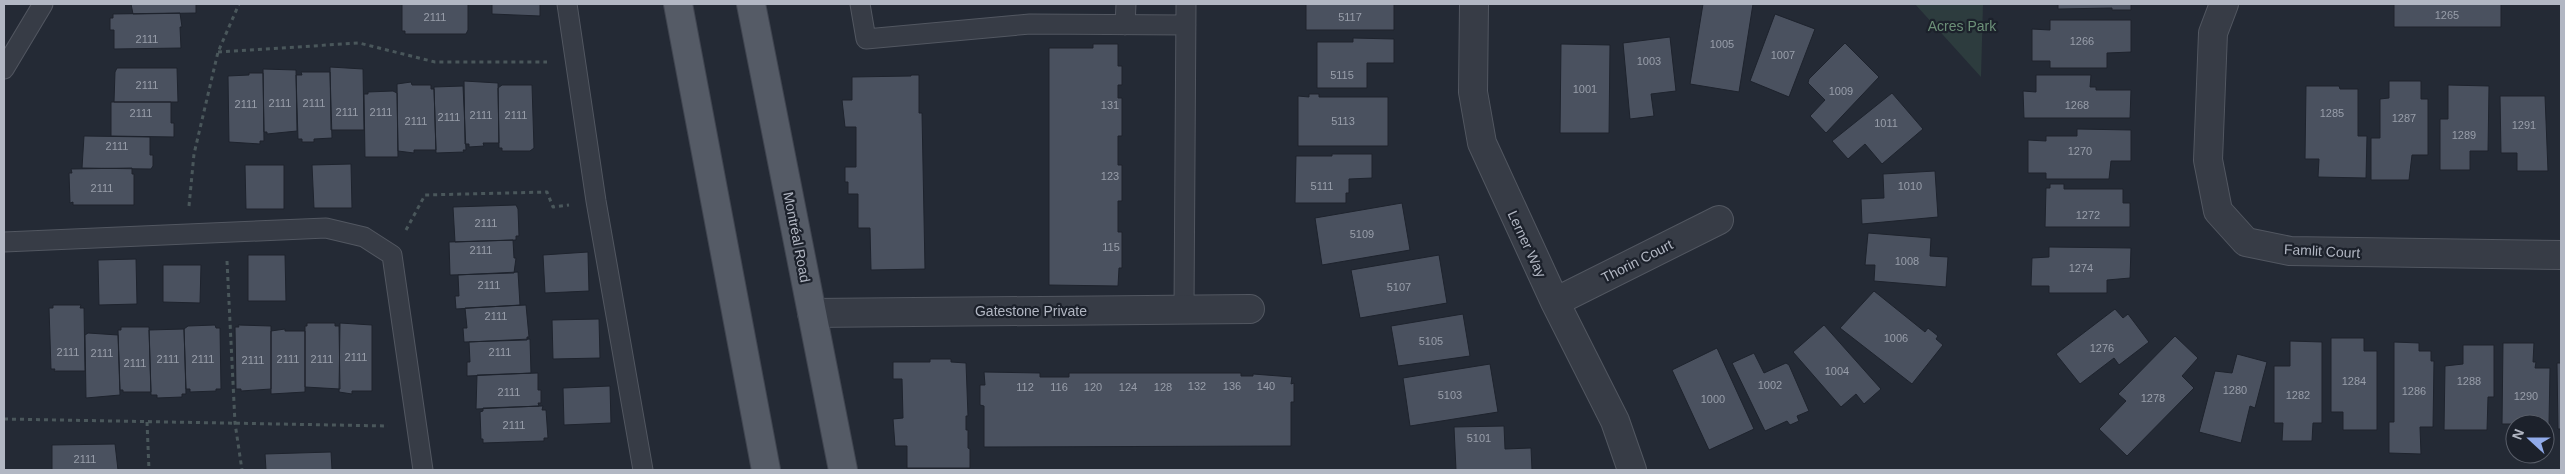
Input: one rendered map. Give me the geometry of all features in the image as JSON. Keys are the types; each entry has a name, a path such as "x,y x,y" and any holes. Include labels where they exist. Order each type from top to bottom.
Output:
{"main road":[{"path":"678,4 766,470"},
{"name":"Montréal Road","path":"751,4 842,470"}],"street":[{"name":"Lerner Way","path":"1474,4 1473,92 1482,143 1555,302 1615,421 1632,470"},
{"name":"Famlit Court","path":"2224,4 2212,33 2208,160 2218,211 2246,242 2290,252 2561,255"},
{"name":"Thorin Court","path":"1555,302 1719,220"},
{"name":"Gatestone Private","path":"812,313 1250,309"}],"lane":[{"path":"4,69 43,4"},
{"path":"567,4 596,201 643,470"},
{"path":"860,4 866,39 1030,24 1186,25"},
{"path":"1125,25 1126,4"},
{"path":"1184,310 1186,4"},
{"path":"4,242 326,228 364,237 392,255 423,470"},
{"path":"830,470 842,470"}],"path":[{"path":"187,234 194,154 218,52 239,4"},
{"path":"218,52 359,43 434,62 575,62"},
{"path":"392,255 425,195 547,192 553,207 596,201"},
{"path":"227,232 234,423 242,470"},
{"path":"4,419 416,426"},
{"path":"147,422 149,470"}],"green space":[{"name":"Acres Park","path":"1915,4 1983,4 1981,77"}],"building":[{"path":"131,4 196,4 196,13 133,14"},
{"path":"402,4 468,4 468,30 466,34 405,34 405,31 402,31"},
{"path":"492,4 540,4 540,16 492,14"},
{"path":"1306,4 1394,4 1394,30 1306,30"},
{"path":"1703,4 1753,4 1739,92 1690,84"},
{"path":"2058,4 2131,4 2131,10 2112,10 2112,8 2058,9"},
{"path":"2394,4 2501,4 2501,27 2394,27"},
{"path":"180,13 182,27 180,27 181,48 114,49 114,30 110,30 110,18 113,18 113,14"},
{"path":"1775,14 1815,29 1789,97 1750,81"},
{"path":"2050,20 2131,20 2131,52 2107,53 2107,68 2050,68 2050,61 2032,61 2032,29 2050,30"},
{"path":"1670,37 1676,91 1651,94 1654,116 1630,119 1623,43"},
{"path":"1353,38 1394,39 1394,63 1367,63 1367,88 1317,88 1317,42 1353,42"},
{"path":"1845,43 1879,77 1826,133 1810,116 1825,100 1808,83 1809,79"},
{"path":"1093,44 1118,44 1118,66 1122,66 1122,85 1118,85 1118,98 1122,98 1122,136 1118,136 1118,165 1122,165 1122,201 1118,201 1118,232 1122,232 1122,268 1119,268 1118,286 1049,285 1049,48 1093,48"},
{"path":"1561,44 1610,45 1609,133 1560,133"},
{"path":"330,67 363,69 364,130 331,130"},
{"path":"117,68 177,68 178,102 114,102 115,72"},
{"path":"263,69 296,70 297,131 267,134 267,132 264,132"},
{"path":"301,72 330,72 332,138 314,139 314,142 302,142 302,139 298,139 296,75 302,75"},
{"path":"249,73 263,73 264,141 260,141 260,144 229,142 228,76 249,75"},
{"path":"919,75 919,113 922,113 925,269 871,270 870,228 858,228 858,194 848,194 848,182 845,182 845,167 856,167 856,127 845,127 842,100 852,100 852,77"},
{"path":"2036,75 2091,75 2090,87 2096,87 2096,90 2131,90 2130,118 2024,118 2023,91 2036,92"},
{"path":"464,81 498,83 499,143 483,143 484,146 469,147 469,144 465,144"},
{"path":"2389,81 2421,81 2421,99 2428,99 2428,155 2412,155 2409,180 2371,180 2371,138 2380,138 2380,99 2389,98"},
{"path":"411,82 412,85 431,85 431,89 434,89 436,150 414,150 414,153 398,151 397,84"},
{"path":"502,85 532,85 534,148 530,151 502,151 502,148 499,148 498,88"},
{"path":"2448,85 2489,86 2488,151 2470,151 2470,170 2440,170 2440,119 2448,119"},
{"path":"463,86 466,150 463,150 464,152 436,153 434,87"},
{"path":"2306,86 2339,86 2340,89 2358,89 2358,136 2367,136 2366,178 2318,177 2319,159 2305,159"},
{"path":"393,91 397,93 398,157 365,157 364,94 368,94 368,92"},
{"path":"1892,93 1923,129 1882,164 1865,144 1848,159 1832,141"},
{"path":"1309,94 1319,94 1319,97 1388,97 1388,146 1298,146 1298,96 1309,97"},
{"path":"2500,96 2545,96 2548,171 2517,171 2517,153 2501,153"},
{"path":"111,102 171,102 171,123 174,123 174,137 111,136"},
{"path":"2077,129 2131,130 2131,161 2111,161 2109,179 2046,179 2046,173 2028,173 2028,140 2046,141 2046,136 2077,136"},
{"path":"84,136 150,137 150,155 153,155 153,166 151,169 82,168"},
{"path":"1332,154 1372,154 1372,178 1349,179 1349,193 1346,193 1346,203 1295,203 1296,156 1332,156"},
{"path":"351,164 352,208 314,208 312,165"},
{"path":"245,165 284,165 284,209 246,209"},
{"path":"132,168 132,174 134,174 134,205 73,205 73,202 70,203 69,173 72,173 71,169"},
{"path":"1935,171 1938,217 1862,224 1861,199 1884,198 1883,174"},
{"path":"2050,184 2064,184 2064,189 2123,189 2123,203 2130,203 2130,227 2045,227 2046,188 2050,188"},
{"path":"1402,203 1410,250 1322,265 1315,218"},
{"path":"516,205 518,209 519,236 516,236 516,240 455,242 453,207"},
{"path":"1868,233 1931,238 1930,256 1948,257 1946,287 1874,281 1875,265 1865,265"},
{"path":"513,240 514,258 516,258 514,273 450,275 449,242"},
{"path":"2049,247 2131,248 2130,278 2107,280 2107,293 2049,293 2049,286 2031,286 2032,258 2049,257"},
{"path":"588,252 589,291 545,293 543,255"},
{"path":"248,255 285,255 286,301 248,301"},
{"path":"1439,255 1447,303 1360,318 1351,270"},
{"path":"136,259 137,304 99,305 98,260"},
{"path":"163,265 201,265 200,303 163,302"},
{"path":"518,272 520,305 456,309 455,296 459,296 458,275"},
{"path":"1874,291 1925,332 1928,328 1938,336 1936,339 1943,345 1912,384 1840,328"},
{"path":"53,305 81,305 80,308 84,308 85,371 54,371 55,369 51,369 49,308 53,308"},
{"path":"526,305 529,337 527,337 527,340 464,342 463,328 467,328 465,308"},
{"path":"2115,309 2123,318 2128,314 2149,342 2119,365 2114,358 2080,384 2056,354"},
{"path":"1463,314 1470,356 1398,366 1391,326"},
{"path":"599,319 600,358 553,359 552,320"},
{"path":"307,323 335,323 335,326 339,326 340,389 305,387 305,326 307,326"},
{"path":"340,323 372,325 372,391 352,391 352,394 339,392"},
{"path":"215,325 216,328 220,328 221,389 216,389 216,391 190,392 190,389 186,389 184,329 188,326"},
{"path":"238,325 271,326 271,389 241,391 241,389 236,389 235,327 239,327"},
{"path":"1824,325 1881,389 1864,404 1856,394 1841,407 1793,352"},
{"path":"121,327 149,327 151,392 123,392 123,390 120,390 118,330 121,330"},
{"path":"184,329 186,394 182,394 182,397 157,398 157,395 151,395 149,330"},
{"path":"285,329 285,331 305,331 305,392 271,394 271,331"},
{"path":"88,333 118,335 120,395 86,398 85,335"},
{"path":"2175,336 2198,358 2182,376 2194,388 2127,456 2099,429 2126,401 2118,394"},
{"path":"2331,338 2364,338 2364,351 2377,351 2377,430 2343,430 2343,412 2331,412"},
{"path":"530,339 531,373 467,376 467,362 470,362 469,342"},
{"path":"2290,341 2322,342 2322,423 2313,423 2312,441 2282,441 2283,423 2274,423 2274,366 2290,366"},
{"path":"2394,342 2419,343 2419,351 2431,351 2431,361 2434,361 2433,427 2420,427 2421,454 2389,453 2389,422 2394,422"},
{"path":"2503,343 2534,343 2533,362 2536,362 2535,368 2550,368 2549,414 2505,414 2505,424 2502,424"},
{"path":"2463,345 2494,345 2494,397 2488,397 2487,430 2444,430 2445,366 2463,364"},
{"path":"1717,348 1754,429 1709,450 1672,370"},
{"path":"1754,353 1764,373 1786,363 1789,365 1809,411 1797,416 1799,421 1790,425 1787,421 1765,431 1732,363"},
{"path":"2237,354 2267,362 2255,408 2250,406 2241,443 2199,432 2215,371 2232,373"},
{"path":"930,359 951,359 951,362 966,363 968,416 966,416 966,430 968,430 968,448 970,449 970,468 907,468 907,446 895,446 893,419 903,418 902,379 893,379 893,362 930,362"},
{"path":"2557,363 2561,363 2561,429 2558,429"},
{"path":"1490,364 1498,412 1410,426 1403,378"},
{"path":"984,372 1040,373 1040,377 1069,377 1069,373 1241,373 1241,376 1253,376 1253,374 1292,377 1291,384 1294,383 1294,402 1291,402 1291,446 984,447 984,406 980,405 980,385 985,385"},
{"path":"538,373 538,390 541,390 541,403 538,403 539,406 476,409 477,375"},
{"path":"610,386 611,423 564,425 563,388"},
{"path":"543,406 542,410 546,410 548,438 544,438 544,441 483,443 483,439 481,439 480,412 483,411 483,408"},
{"path":"1504,426 1505,449 1531,448 1532,470 1456,470 1454,427"},
{"path":"115,444 118,470 52,470 52,445"},
{"path":"331,452 332,470 266,470 265,454"}]}
